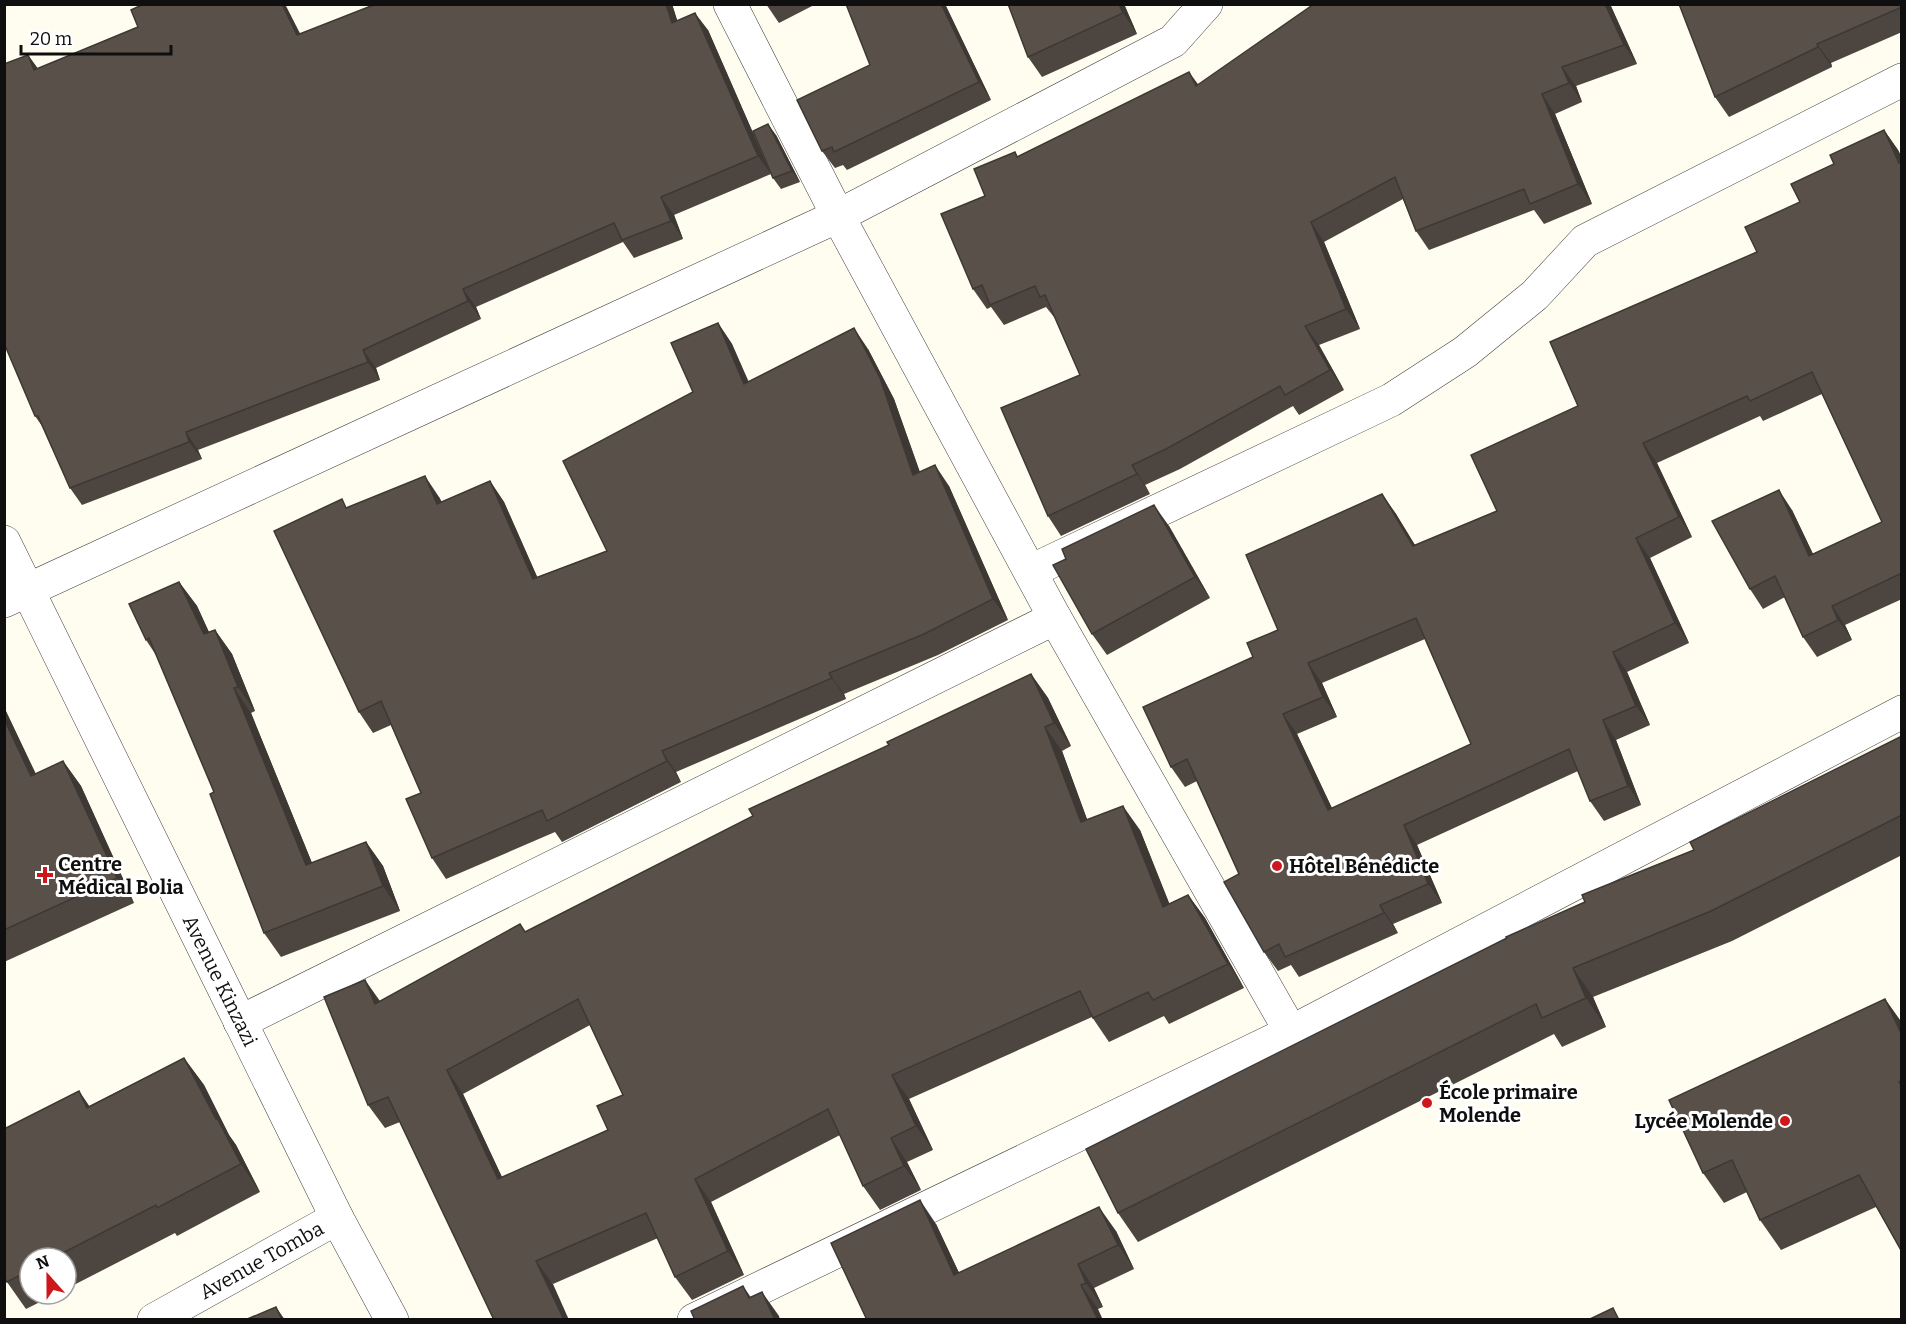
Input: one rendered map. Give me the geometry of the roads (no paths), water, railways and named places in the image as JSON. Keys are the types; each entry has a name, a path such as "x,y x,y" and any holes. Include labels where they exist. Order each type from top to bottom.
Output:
{"street":[{"path":"730,4 838,216 1055,618 1291,1032"},
{"path":"17,595 838,216 1173,41 1206,4"},
{"path":"1031,571 1391,400 1465,352 1500,324 1534,295 1585,241 1902,80"},
{"name":"Avenue Kinzazi","path":"4,542 17,595 240,1022 337,1218 392,1320"},
{"path":"240,1022 1055,618"},
{"path":"694,1320 1291,1032 1902,712"},
{"name":"Avenue Tomba","path":"154,1320 337,1218"}],"place":[{"name":"Hôtel Bénédicte","path":"1277,866"},
{"name":"Centre Médical Bolia","path":"45,875"},
{"name":"École primaire Molende","path":"1427,1103"},
{"name":"Lycée Molende","path":"1785,1121"}]}
